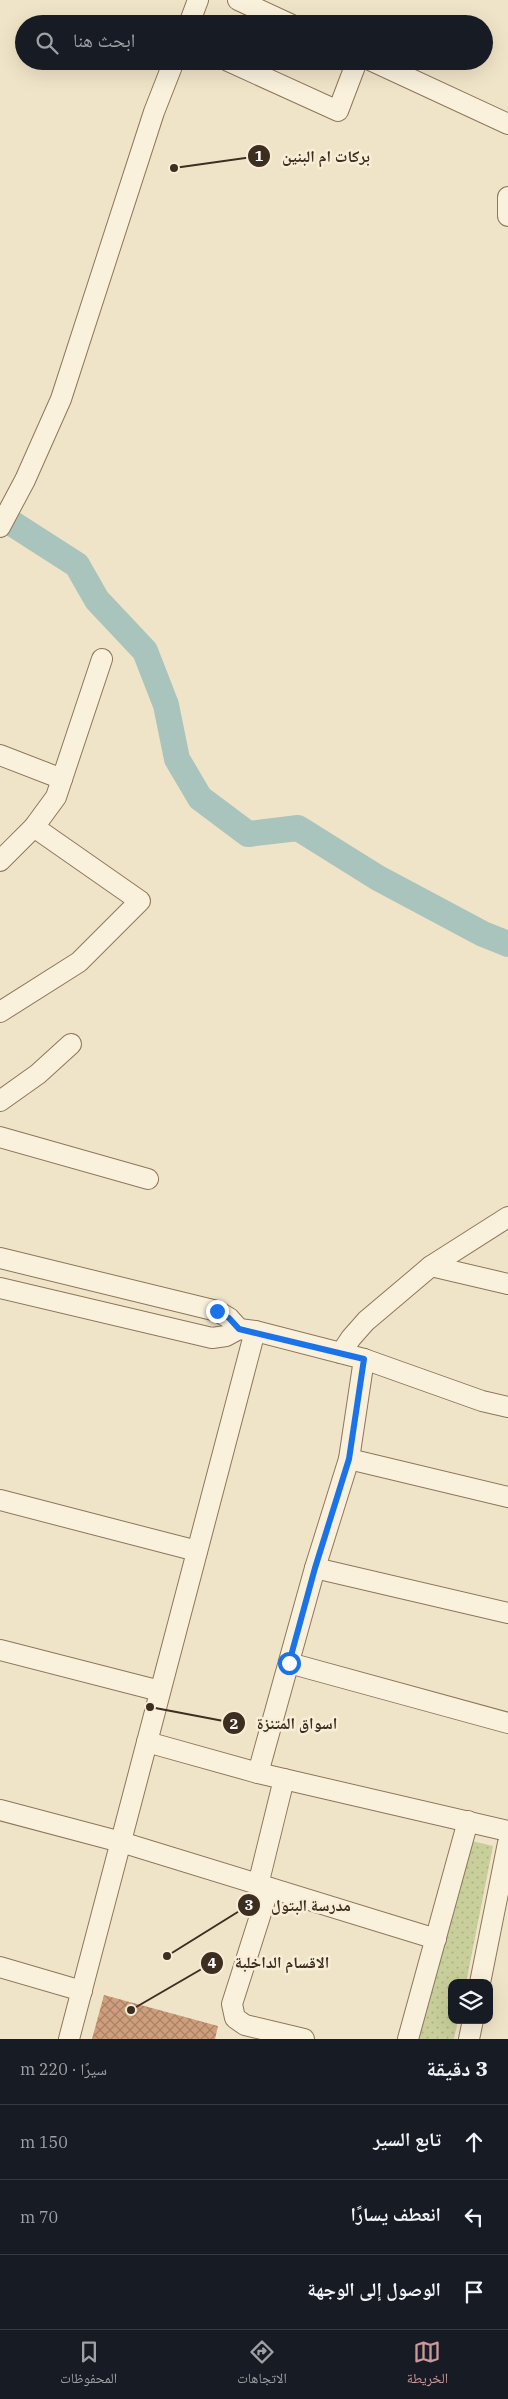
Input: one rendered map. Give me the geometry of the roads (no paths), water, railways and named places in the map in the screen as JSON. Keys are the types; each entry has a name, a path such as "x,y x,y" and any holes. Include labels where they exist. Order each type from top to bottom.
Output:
{"street":[{"path":"192,15 198,0"},
{"path":"238,0 270,15"},
{"path":"0,527 25,480 61,399 154,112 170,70"},
{"path":"248,70 338,111 354,70"},
{"path":"391,70 508,124"},
{"path":"508,198 508,216"},
{"path":"0,861 34,827 56,797 102,659"},
{"path":"0,755 62,779"},
{"path":"0,1012 79,962 140,902 34,827"},
{"path":"0,1101 38,1074 71,1044"},
{"path":"0,1137 148,1179"},
{"path":"342,1354 358,1329 431,1266 508,1217"},
{"path":"0,1258 217,1311 247,1330 364,1359 482,1402 508,1407"},
{"path":"431,1266 508,1284"},
{"path":"0,1288 212,1338 247,1330"},
{"path":"69,2039 197,1551 247,1330"},
{"path":"258,1773 315,1568 349,1459 364,1359"},
{"path":"349,1459 508,1497"},
{"path":"0,1500 197,1551"},
{"path":"315,1568 508,1613"},
{"path":"0,1650 160,1691"},
{"path":"289,1663 508,1723"},
{"path":"147,1742 258,1773 508,1831"},
{"path":"284,1779 263,1887 232,2004 235,2018 245,2025 304,2039"},
{"path":"0,1810 121,1842 436,1939"},
{"path":"408,2039 468,1821"},
{"path":"481,1979 508,1843"},
{"path":"0,1967 82,1991"},
{"path":"469,2039 472,2024"}],"waterway":[{"path":"10,522 77,565 97,600 145,651 166,705 177,759 200,798 248,834 298,828 378,878 483,934 508,944"}],"place":[{"name":"بركات ام البنين","path":"174,168"},
{"name":"اسواق المتنزة","path":"150,1707"},
{"name":"مدرسة البتول","path":"167,1956"},
{"name":"الاقسام الداخلبة","path":"131,2010"}]}
